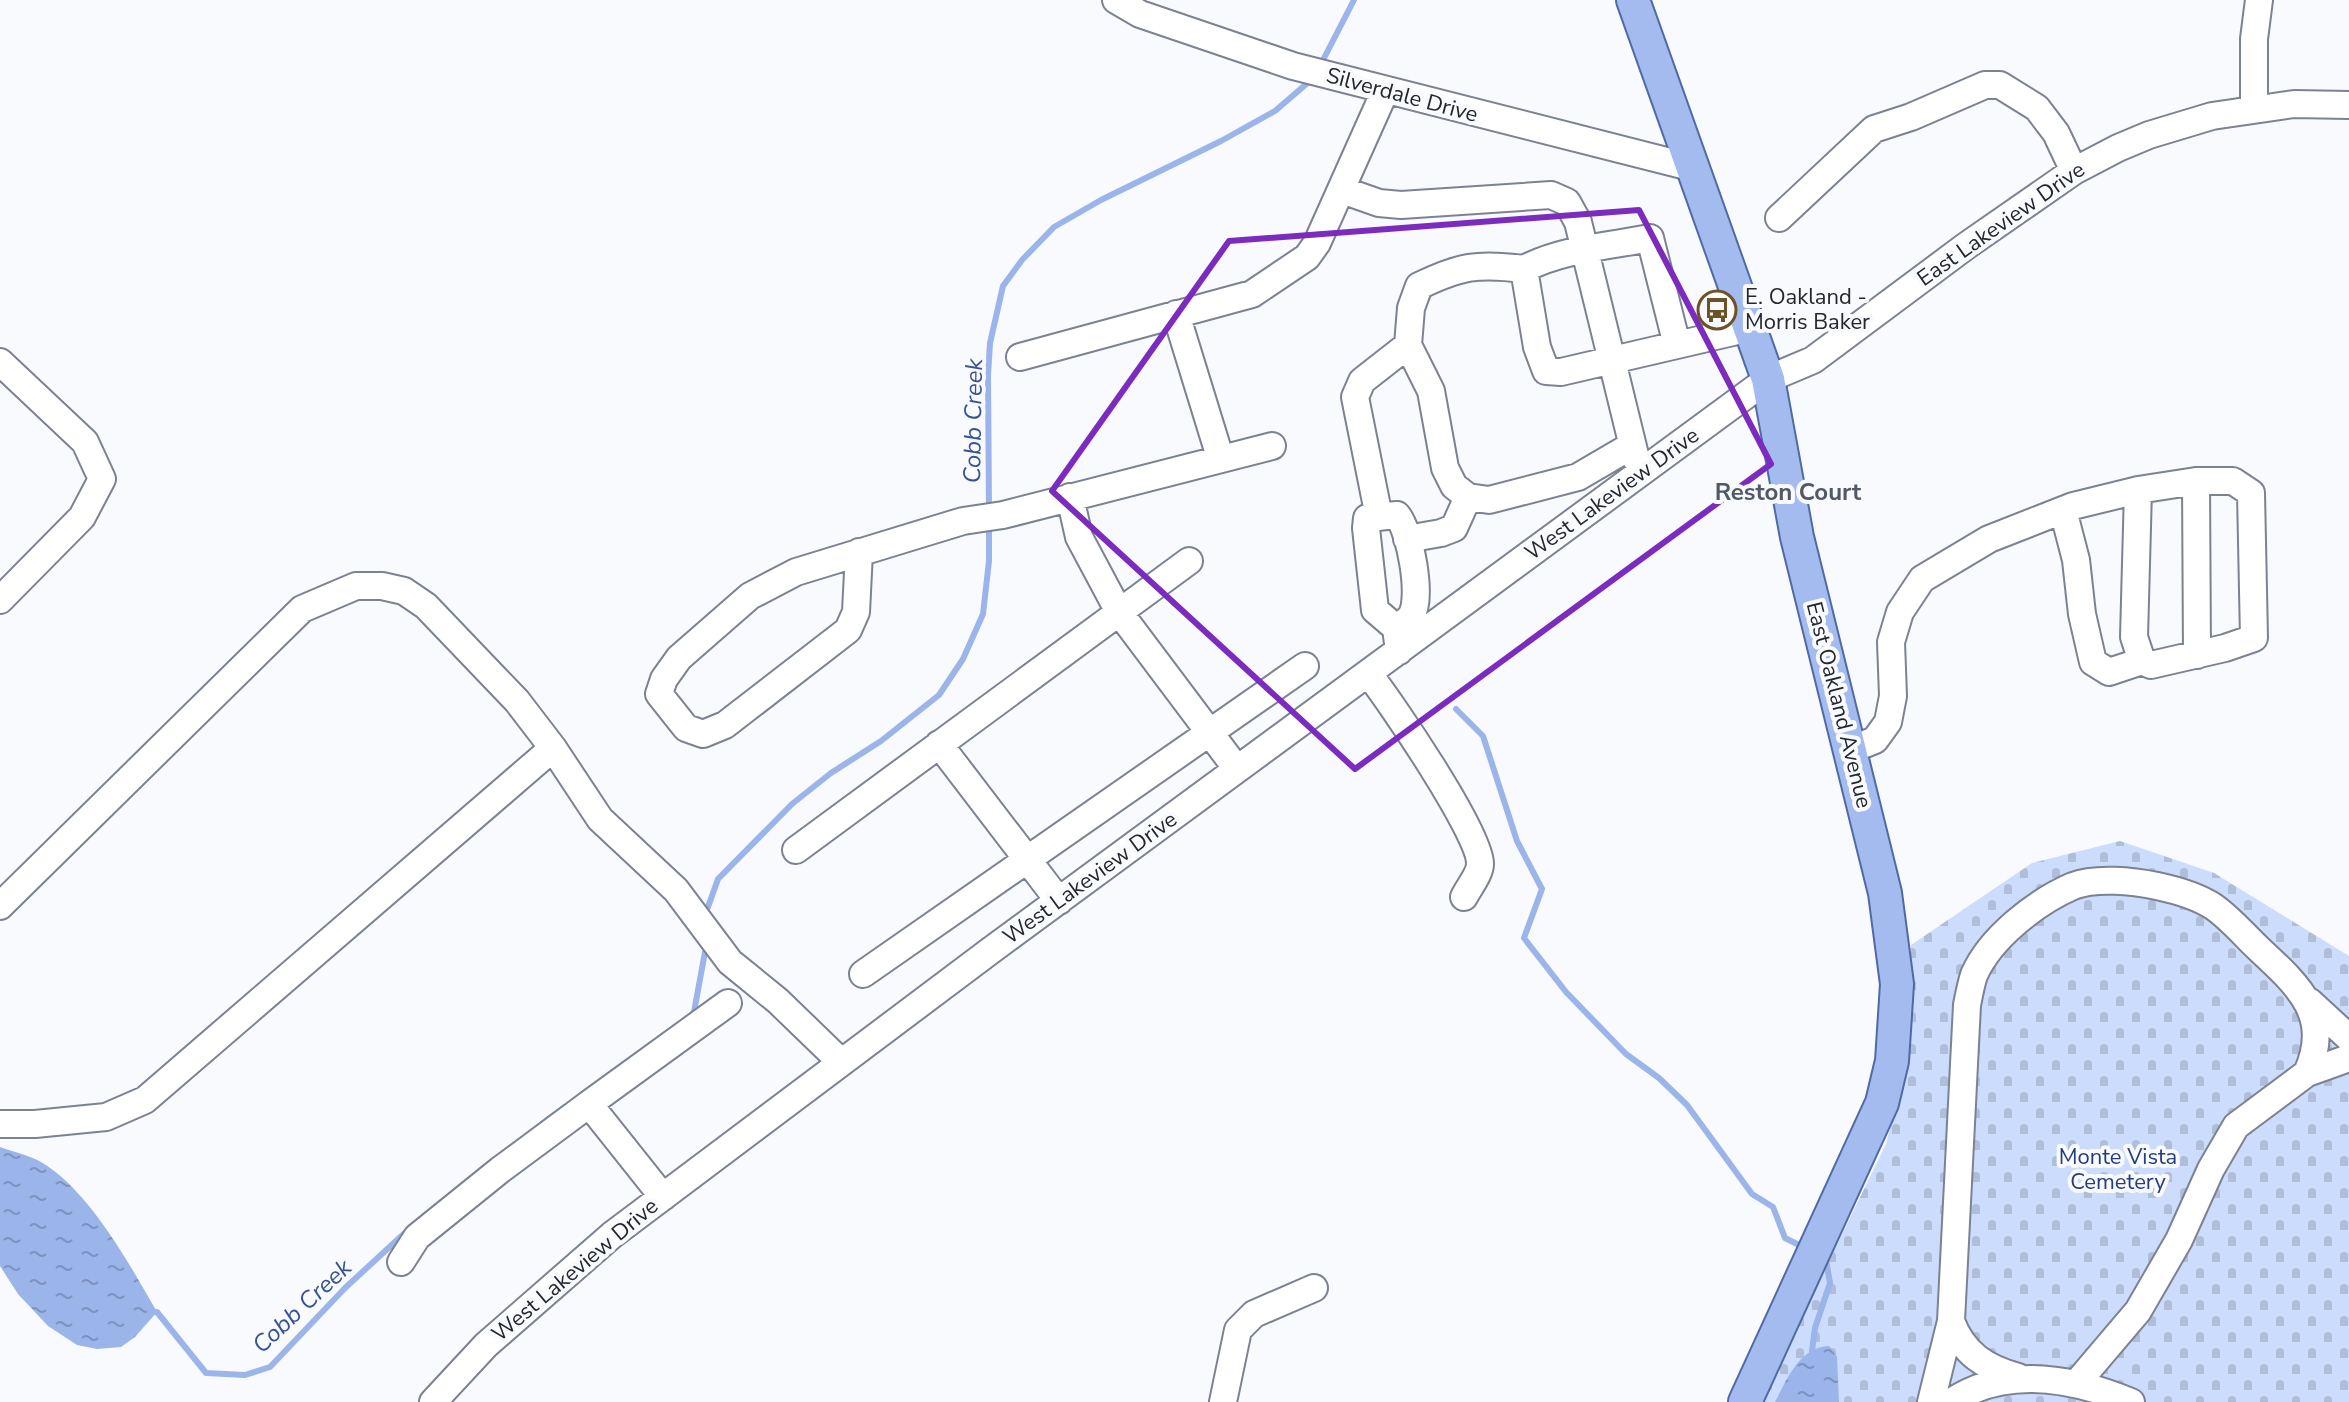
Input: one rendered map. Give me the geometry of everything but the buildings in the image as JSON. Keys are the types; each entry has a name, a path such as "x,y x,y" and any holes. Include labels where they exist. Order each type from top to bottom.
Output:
{"main road":[{"name":"East Oakland Avenue","path":"1633,0 1768,379 1797,537 1885,893 1893,947 1897,1008 1892,1061 1882,1103 1861,1155 1745,1402"}],"street":[{"name":"Silverdale Drive","path":"1116,0 1140,14 1293,66 1694,168"},
{"path":"2254,109 2254,39 2259,0"},
{"path":"1779,218 1874,129 1911,117 1985,85 2000,85 2037,108 2056,133 2074,171"},
{"path":"1020,357 1252,294 1307,257 1342,190 1385,91"},
{"name":"East Lakeview Drive","path":"1768,379 1813,360 1966,246 2074,171 2149,135 2212,116 2254,109 2294,104 2349,105"},
{"path":"1342,190 1379,203 1401,205 1551,195 1567,202 1578,222 1640,473"},
{"path":"1631,446 1578,477 1489,500 1468,497 1454,486 1445,468 1431,391 1408,345 1411,308 1419,286 1447,273 1478,265 1524,269 1536,262 1650,238 1677,345"},
{"path":"1524,269 1537,347 1546,371 1561,372 1750,328"},
{"path":"1176,314 1220,457"},
{"path":"1379,517 1355,397 1362,381 1408,345"},
{"path":"0,362 85,442 102,479 82,517 0,600"},
{"name":"West Lakeview Drive","path":"433,1402 486,1345 612,1235 1368,673 1397,640 1640,473 1768,379"},
{"path":"859,552 856,612 848,630 725,725 703,734 686,728 659,694 664,679 679,658 750,596 796,572 859,552 963,521 1003,515 1272,446"},
{"path":"1850,750 1875,740 1888,722 1893,696 1891,642 1900,612 1922,579 1989,539 2063,510 2138,490 2196,481 2233,481 2251,493 2254,638 2197,655 2151,665 2142,661 2109,672 2093,662 2082,614 2076,560 2063,510"},
{"path":"2196,481 2197,655"},
{"path":"2138,490 2134,637 2142,661"},
{"path":"1070,497 1079,537 1119,612 1237,769"},
{"path":"1407,539 1454,528 1468,497"},
{"path":"1397,515 1403,522 1407,539 1414,569 1416,605 1397,640 1375,610 1367,518 1397,515"},
{"path":"796,850 1189,561"},
{"path":"0,906 302,609 356,586 382,586 404,591 426,606 517,701 553,748 600,819 676,890 730,962 778,1001 841,1062"},
{"path":"863,974 1305,666"},
{"path":"1368,673 1389,699 1461,815 1477,848 1480,865 1464,897"},
{"path":"939,744 1059,901"},
{"path":"0,1124 106,1117 145,1100 553,748"},
{"path":"1931,1402 1951,1321 1967,1005 1975,974 2001,935 2032,909 2075,885 2128,880 2174,889 2214,907 2349,1038"},
{"path":"2307,1073 2315,1054 2318,1029 2309,1001"},
{"path":"401,1262 417,1237 500,1170 728,1003"},
{"path":"2076,1384 2138,1311 2179,1240 2211,1169 2236,1126 2307,1073 2349,1058"},
{"path":"589,1104 663,1197"},
{"path":"1223,1402 1238,1330 1254,1314 1314,1288"},
{"path":"1951,1321 1964,1346 1988,1367 2020,1377 2076,1384 2131,1402"},
{"path":"1951,1402 1976,1388 2020,1377"}],"highlighted area":[{"path":"1639,210 1771,464 1355,769 1052,491 1229,241"}],"green space":[{"name":"Monte Vista Cemetery","path":"2120,841 2214,873 2349,956 2349,1402 1764,1402 1781,1360 1886,1144 1910,1049 1911,945 2032,863"}],"water":[{"path":"0,1147 36,1160 59,1175 92,1209 134,1273 157,1312 135,1337 121,1347 97,1349 77,1345 48,1326 18,1294 0,1266"},
{"path":"1829,1346 1837,1357 1839,1402 1775,1402 1802,1358"}],"waterway":[{"name":"Cobb Creek","path":"1321,64 1354,0"},
{"name":"Cobb Creek","path":"989,510 990,343 1003,286 1022,260 1054,227 1275,111 1311,80"},
{"name":"Cobb Creek","path":"708,907 718,879 792,804 831,773 881,741 939,695 963,659 983,614 989,561 989,525"},
{"path":"1456,709 1483,736 1517,841 1542,889 1524,938 1566,992 1626,1054 1659,1078 1687,1105 1752,1194 1773,1207 1785,1238 1797,1244"},
{"name":"Cobb Creek","path":"691,1017 705,952"},
{"name":"Cobb Creek","path":"542,1124 565,1107"},
{"name":"Cobb Creek","path":"150,1312 157,1312 206,1373 245,1375 270,1367 345,1288 408,1230"},
{"path":"1812,1351 1815,1328 1830,1283 1826,1260"}],"place":[{"name":"E. Oakland - Morris Baker","path":"1717,310"}],"district":[{"name":"Reston Court","path":"1788,492"}]}
